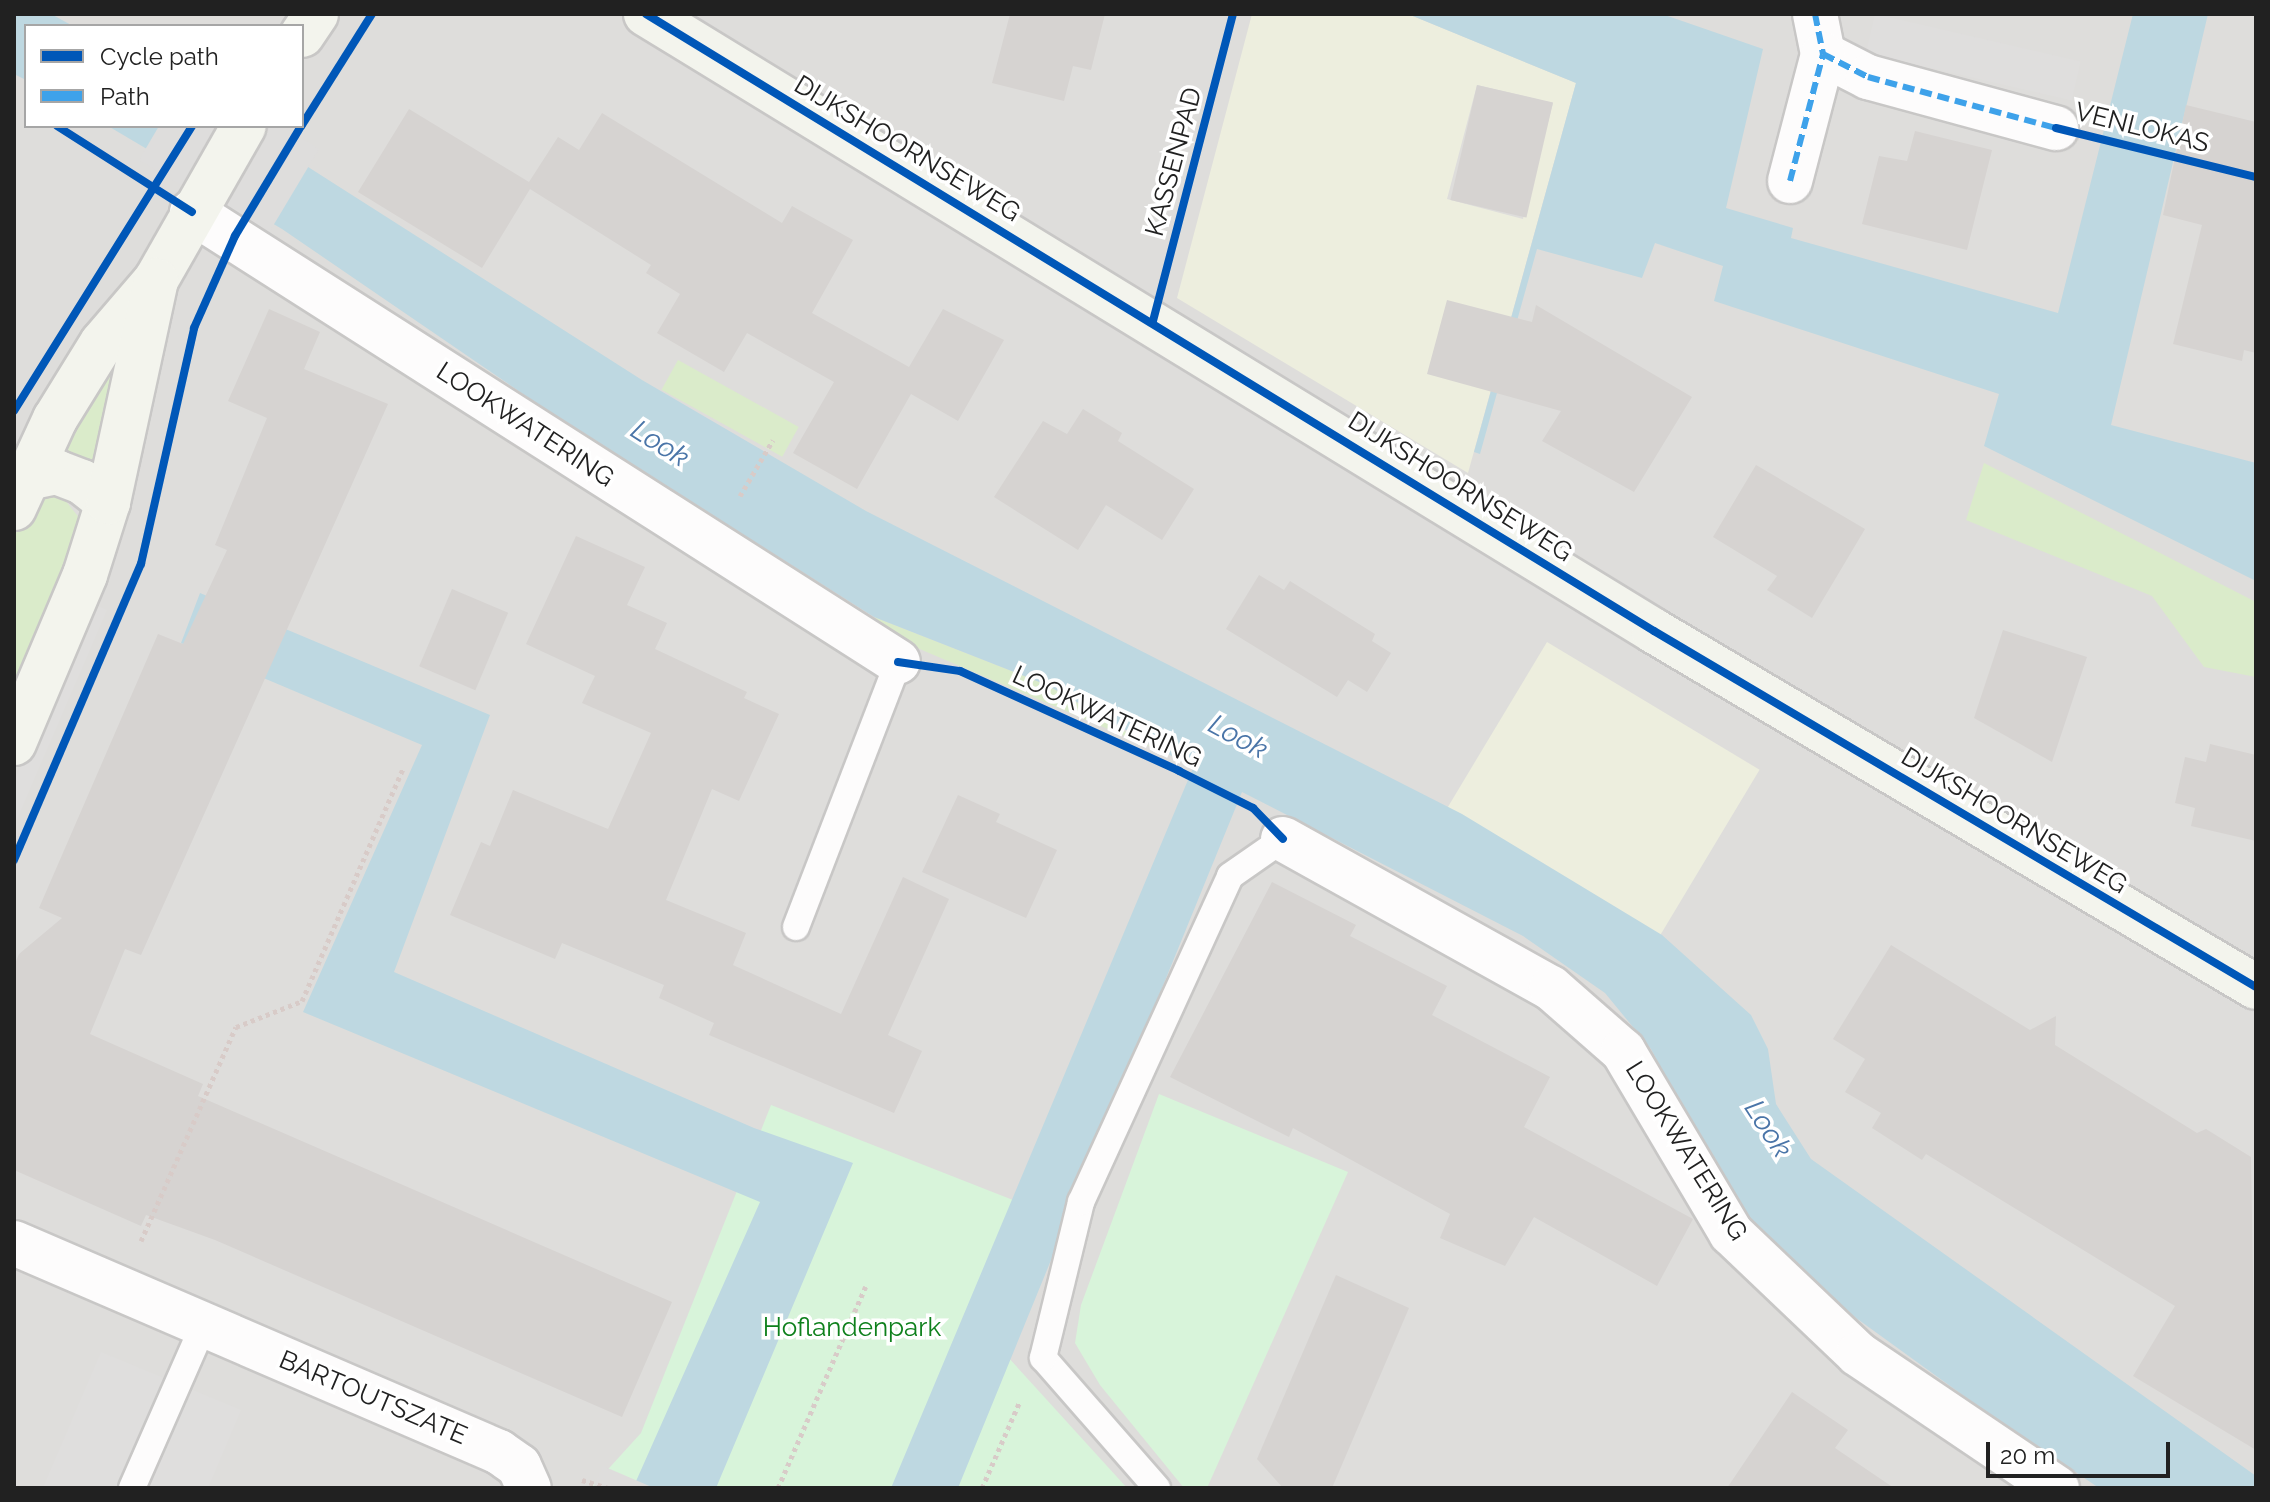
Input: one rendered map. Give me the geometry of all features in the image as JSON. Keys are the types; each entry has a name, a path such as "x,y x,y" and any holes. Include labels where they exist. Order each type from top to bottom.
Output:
{"street":[{"path":"304,32 316,14"},
{"name":"DIJKSHOORNSEWEG","path":"646,14 1654,631 2256,987"},
{"name":"VENLOKAS","path":"1819,34 1868,77 2056,128"},
{"name":"VENLOKAS","path":"1790,181 1819,34"},
{"path":"21,493 102,343 156,280 196,204 243,128"},
{"name":"LOOKWATERING","path":"196,204 898,662"},
{"path":"14,743 85,575 108,502 156,280"},
{"path":"21,493 56,472 82,482 108,502"},
{"name":"LOOKWATERING","path":"1283,839 1551,988 1623,1051 1731,1233 1858,1354 2057,1488"},
{"name":"BARTOUTSZATE","path":"14,1243 499,1452 519,1466 529,1488"}],"lane":[{"path":"796,927 898,662"},
{"path":"1157,1488 1043,1358 1081,1202 1223,890 1230,876 1283,839"},
{"path":"132,1488 203,1326"}],"path":[{"path":"713,542 773,440"},
{"path":"119,1289 236,1027 302,1001 403,769"},
{"path":"778,1488 866,1286"},
{"path":"982,1488 1043,1358"},
{"path":"596,1483 608,1488"}],"shaded area":[{"path":"14,14 2256,14 2256,1488 14,1488"},
{"path":"1875,14 2081,61 2072,100 1866,53"},
{"path":"91,603 107,610 14,826 14,782"},
{"path":"101,1352 241,1410 208,1488 43,1488"}],"green space":[{"path":"1252,14 1408,14 1576,83 1468,473 1177,298","holes":["1477,85 1553,103 1523,219 1447,199"]},
{"path":"136,313 105,459 92,462 68,451 64,436"},
{"path":"678,360 799,427 782,457 662,390"},
{"path":"1984,463 2256,602 2256,677 2204,667 2152,596 1966,520"},
{"path":"50,496 65,500 84,524 14,693 14,538 27,508"},
{"path":"874,617 1047,685 1153,748 889,636"},
{"path":"1547,642 1760,770 1660,935 1448,807"},
{"path":"1159,1094 1348,1172 1207,1488 1184,1488 1100,1385 1075,1343 1081,1305"},
{"name":"Hoflandenpark","path":"771,1105 1059,1218 1007,1356 1127,1488 591,1488 641,1433"}],"water":[{"path":"14,14 51,14 69,24 24,24 24,79 14,74"},
{"path":"1408,14 1662,14 1763,49 1726,208 1793,228 1791,238 2058,313 2133,14 2208,14 2111,425 2256,463 2256,581 1984,446 1999,394 1714,301 1723,266 1655,243 1642,278 1537,249 1480,454 1474,452 1576,83"},
{"name":"Look","path":"111,128 247,128 642,380 866,511 1462,814 1662,935 1751,1015 1768,1049 1776,1104 1811,1159 2256,1476 2256,1488 2099,1488 1975,1404 1798,1276 1727,1196 1651,1049 1605,993 1523,936 1242,792 958,1488 891,1488 1193,768 1047,685 874,617 567,424 282,229"},
{"path":"200,593 490,715 394,972 754,1128 853,1163 716,1488 633,1488 760,1202 303,1012 422,745 181,643"}],"pier":[{"path":"158,128 284,128 319,149 267,236 139,160"},
{"path":"603,1466 654,1488 593,1488"}],"building":[{"path":"1010,14 1105,14 1091,70 1073,66 1064,101 992,83"},
{"path":"1477,85 1553,103 1526,218 1450,200"},
{"path":"2186,105 2256,122 2256,353 2244,350 2242,361 2173,344 2202,225 2163,215"},
{"path":"409,109 529,182 558,137 579,150 602,113 782,223 792,206 853,240 812,313 909,367 943,309 1004,340 958,421 911,394 857,489 793,453 834,382 747,333 724,372 657,333 680,294 646,273 651,265 530,189 482,268 358,192"},
{"path":"1915,131 1992,150 1967,250 1862,224 1879,156 1907,161"},
{"path":"1447,300 1532,322 1536,305 1692,397 1634,492 1542,441 1561,411 1427,374"},
{"path":"269,309 320,332 304,369 388,404 141,955 125,949 90,1034 203,1084 198,1096 672,1302 622,1417 215,1240 146,1215 141,1226 14,1170 14,966 19,954 62,918 39,908 158,634 183,644 227,550 215,545 267,418 228,401"},
{"path":"1083,409 1122,433 1118,441 1194,489 1162,540 1106,505 1078,550 994,497 1043,421 1067,434"},
{"path":"1756,465 1865,529 1812,618 1767,590 1777,576 1713,537"},
{"path":"576,536 645,567 627,605 667,623 655,649 747,692 744,698 779,714 739,801 712,789 666,900 746,933 733,965 841,1014 903,877 949,899 888,1035 922,1051 894,1113 709,1035 714,1023 659,998 664,985 562,943 555,959 450,915 481,842 490,846 513,790 608,829 651,733 582,703 595,676 526,644"},
{"path":"1259,575 1284,590 1290,581 1375,634 1372,641 1391,653 1367,692 1348,680 1337,697 1226,629"},
{"path":"452,589 508,613 475,690 419,666"},
{"path":"2003,630 2087,657 2052,762 1974,718"},
{"path":"2210,744 2256,755 2256,841 2191,826 2195,808 2175,803 2185,757 2206,762"},
{"path":"958,795 1000,814 996,822 1057,850 1026,918 922,872"},
{"path":"1272,882 1356,925 1350,936 1447,986 1432,1015 1550,1077 1524,1127 1693,1219 1657,1286 1534,1217 1505,1266 1440,1238 1450,1214 1293,1128 1289,1137 1170,1077"},
{"path":"1891,945 2030,1030 2056,1016 2055,1045 2197,1133 2206,1129 2251,1157 2256,1450 2133,1376 2175,1306 1926,1154 1922,1160 1872,1128 1881,1113 1845,1092 1865,1059 1833,1039"},
{"path":"1336,1275 1409,1308 1332,1488 1283,1488 1257,1459"},
{"path":"1792,1392 1848,1430 1835,1448 1894,1488 1727,1488"}],"marked path":[{"path":"1815,14 1823,54 1868,77 2056,128"},
{"path":"1790,181 1823,54"}],"cycle path":[{"path":"304,122 372,14"},
{"path":"646,14 1654,631 2256,987"},
{"name":"KASSENPAD","path":"1153,321 1233,14"},
{"path":"60,128 192,212"},
{"path":"14,411 191,128"},
{"path":"14,860 141,564 194,328 235,236 300,128"},
{"path":"2056,128 2256,177"},
{"path":"898,662 960,671 1179,771 1253,808 1283,839"}]}
